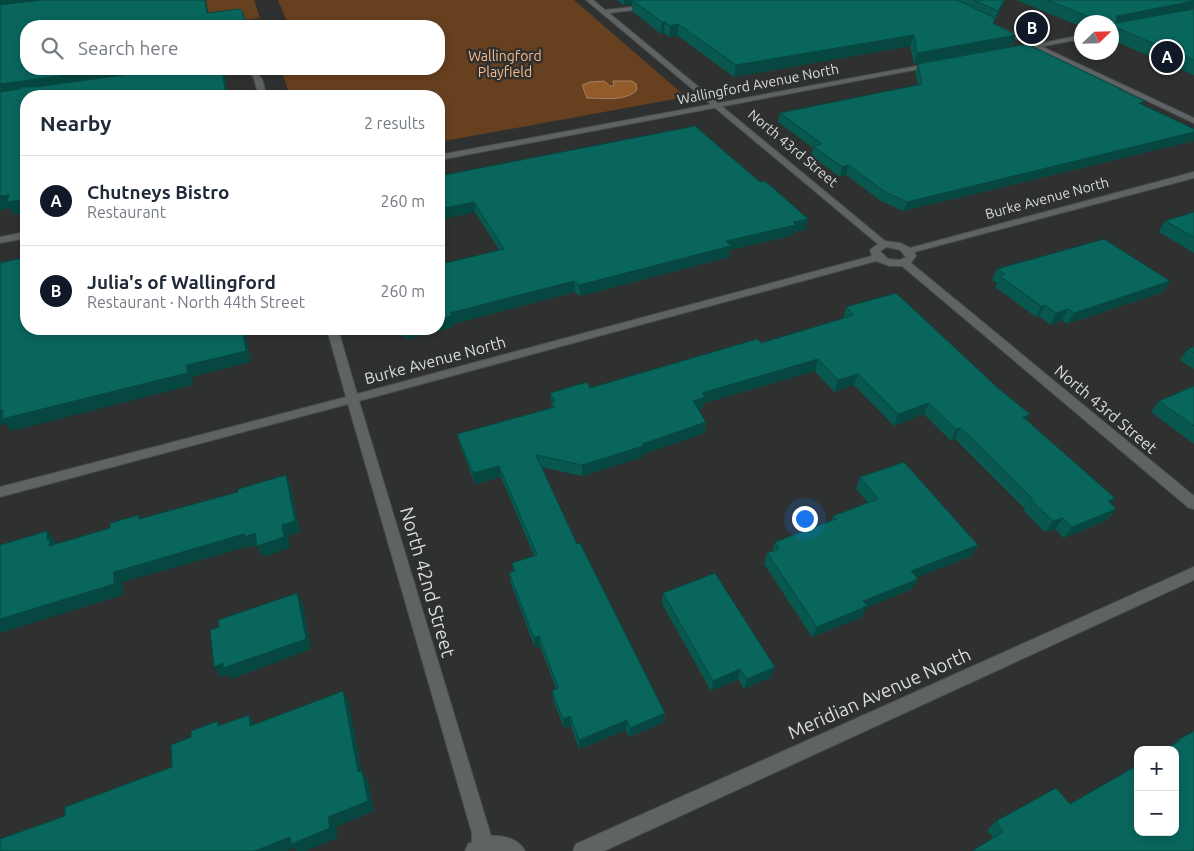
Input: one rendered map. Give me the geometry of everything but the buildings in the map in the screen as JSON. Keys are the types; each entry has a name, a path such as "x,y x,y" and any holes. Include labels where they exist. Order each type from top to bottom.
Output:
{"street":[{"name":"North 43rd Street","path":"589,0 718,105 883,244"},
{"path":"604,12 652,6"},
{"path":"990,25 1194,121"},
{"path":"1009,50 1074,38"},
{"name":"Wallingford Avenue North","path":"445,157 942,63"},
{"path":"256,75 261,90"},
{"name":"Burke Avenue North","path":"906,257 1194,175"},
{"path":"0,240 20,236"},
{"path":"883,244 896,245 906,257 890,263 878,257 875,250 883,244"},
{"name":"Burke Avenue North","path":"0,492 878,257"},
{"name":"North 43rd Street","path":"906,257 1194,504"},
{"name":"North 42nd Street","path":"334,335 481,834 478,849"},
{"name":"Meridian Avenue North","path":"582,851 1194,573"},
{"path":"478,849 489,845 500,845 515,851"}],"green space":[{"path":"197,0 254,0 260,18 243,20 171,8"},
{"name":"Wallingford Playfield","path":"278,0 574,0 686,97 445,141 445,90 288,90 283,75 445,75 445,20 286,20"}],"shaded area":[{"path":"604,81 610,86 614,86 613,81 632,81 636,84 637,90 620,98 587,98 582,85 590,82"}],"place":[{"name":"Julia's of Wallingford","path":"1032,28"},
{"name":"Chutneys Bistro","path":"1167,57"}]}
